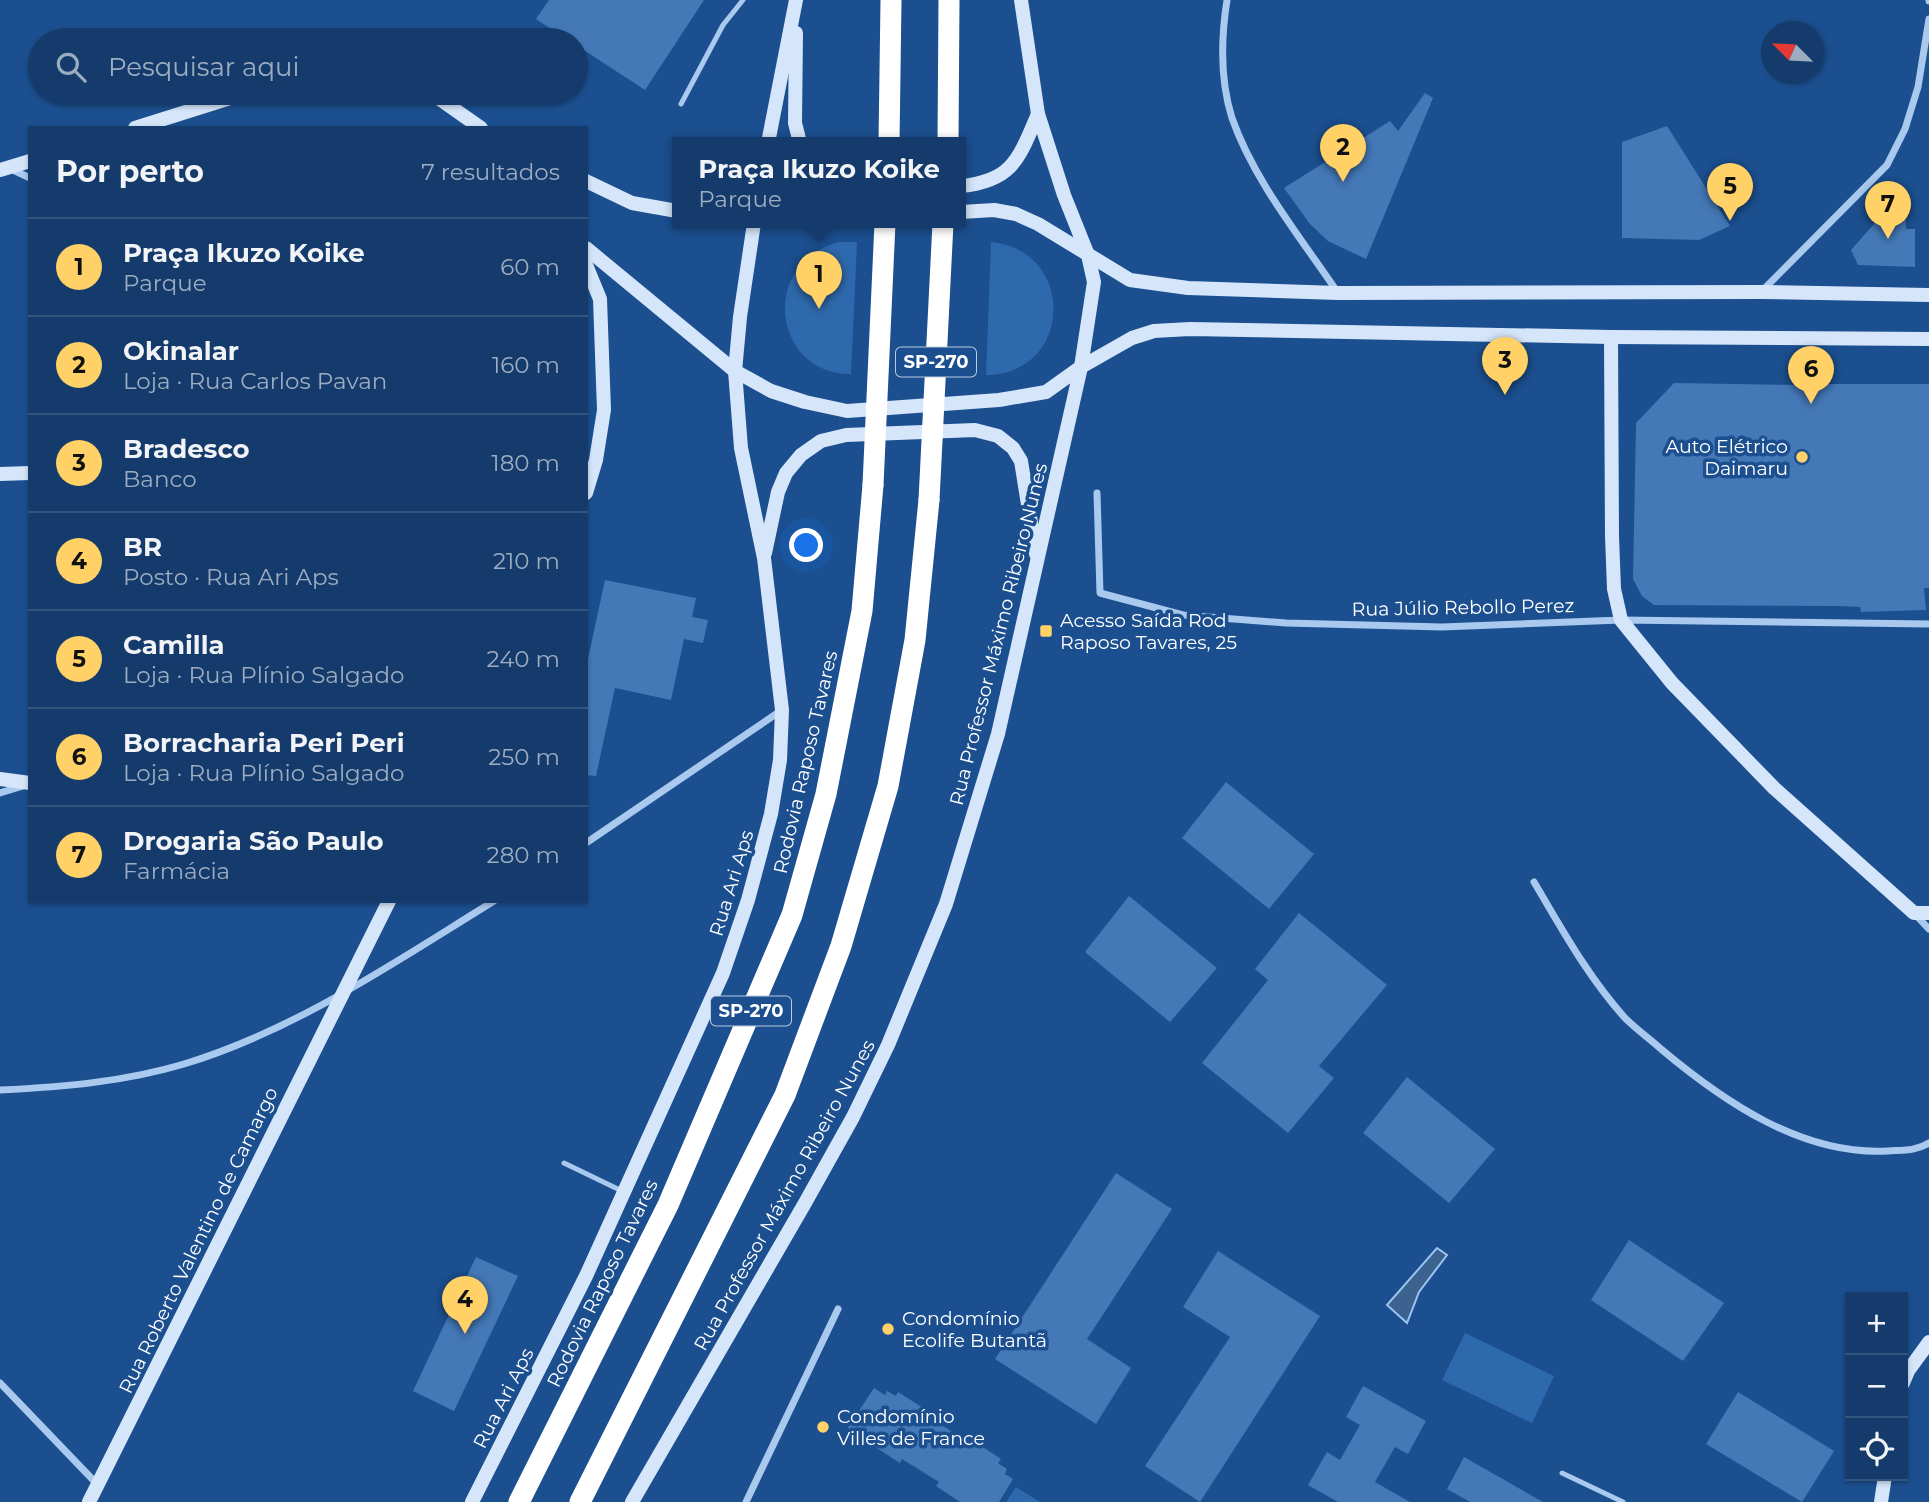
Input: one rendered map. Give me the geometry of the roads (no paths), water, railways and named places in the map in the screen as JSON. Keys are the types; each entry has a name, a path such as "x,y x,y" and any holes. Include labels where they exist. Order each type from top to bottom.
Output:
{"highway":[{"path":"890,133 891,0"},
{"path":"948,137 949,0"},
{"name":"Rodovia Raposo Tavares","path":"519,1502 668,1205 792,915 826,794 863,611 873,485 885,228"},
{"name":"SP-270","path":"580,1502 785,1096 841,946 888,786 915,640 929,500 943,228"}],"main road":[{"path":"769,137 796,0"},
{"path":"796,0 795,123 798,137"},
{"name":"Rua Professor Máximo Ribeiro Nunes","path":"632,1502 805,1203 853,1117 888,1045 946,904 998,734 1081,367 1094,282 1088,254 1064,195 1038,114 1021,0"},
{"path":"141,126 208,105"},
{"path":"448,105 478,126"},
{"path":"966,185 993,181 1008,169 1021,152 1038,114"},
{"path":"4,169 28,162"},
{"path":"588,182 632,203 672,210"},
{"path":"966,212 993,210 1016,214 1038,224 1130,280 1167,286 1338,293 1761,292 1929,295"},
{"name":"Rua Ari Aps","path":"472,1502 586,1276 723,973 748,900 771,814 780,760 782,709 764,558 741,448 735,371 753,228"},
{"path":"588,250 735,371 771,391 847,411 1046,393 1081,367 1132,338 1154,331 1190,329 1611,337 1929,339"},
{"path":"588,270 600,299 604,410 596,460 588,486"},
{"path":"1611,337 1612,536 1614,589 1621,620 1672,683 1765,778 1914,913 1929,913"},
{"path":"764,558 778,492 786,473 801,455 821,441 846,435 975,430 998,436 1013,448 1021,461 1037,565"},
{"path":"0,474 28,473"},
{"path":"0,779 28,784"},
{"name":"Rua Roberto Valentino de Camargo","path":"89,1502 388,903"},
{"path":"1908,1375 1925,1347"},
{"path":"1881,1502 1884,1481"}],"street":[{"path":"1227,0 1222,33 1231,116 1242,143 1268,188 1338,293"},
{"path":"1761,292 1887,165 1905,129 1919,87 1929,19"},
{"path":"4,169 28,176"},
{"name":"Rua Júlio Rebollo Perez","path":"1097,493 1100,593 1183,615 1286,623 1442,627 1621,620 1929,625"},
{"path":"588,842 782,709"},
{"path":"0,793 28,785"},
{"path":"1534,882 1594,982 1627,1020 1680,1064 1743,1109 1783,1130 1822,1144 1873,1152 1919,1149 1929,1143"},
{"path":"0,1090 85,1085 184,1064 265,1032 341,995 491,903"},
{"path":"1914,913 1929,929"},
{"path":"746,1502 838,1309"},
{"path":"0,1383 97,1485"}],"lane":[{"path":"681,104 723,25 743,0"},
{"path":"564,1163 625,1192"},
{"path":"1562,1473 1623,1502"}],"place":[{"name":"Okinalar","path":"1343,182"},
{"name":"Camilla","path":"1730,221"},
{"name":"Drogaria São Paulo","path":"1888,239"},
{"name":"Praça Ikuzo Koike","path":"819,309"},
{"name":"Bradesco","path":"1505,395"},
{"name":"Borracharia Peri Peri","path":"1811,404"},
{"name":"Auto Elétrico Daimaru","path":"1802,457"},
{"name":"Acesso Saída Rod Raposo Tavares, 25","path":"1046,631"},
{"name":"Condomínio Ecolife Butantã","path":"888,1329"},
{"name":"BR","path":"465,1334"},
{"name":"Condomínio Villes de France","path":"823,1427"}]}
